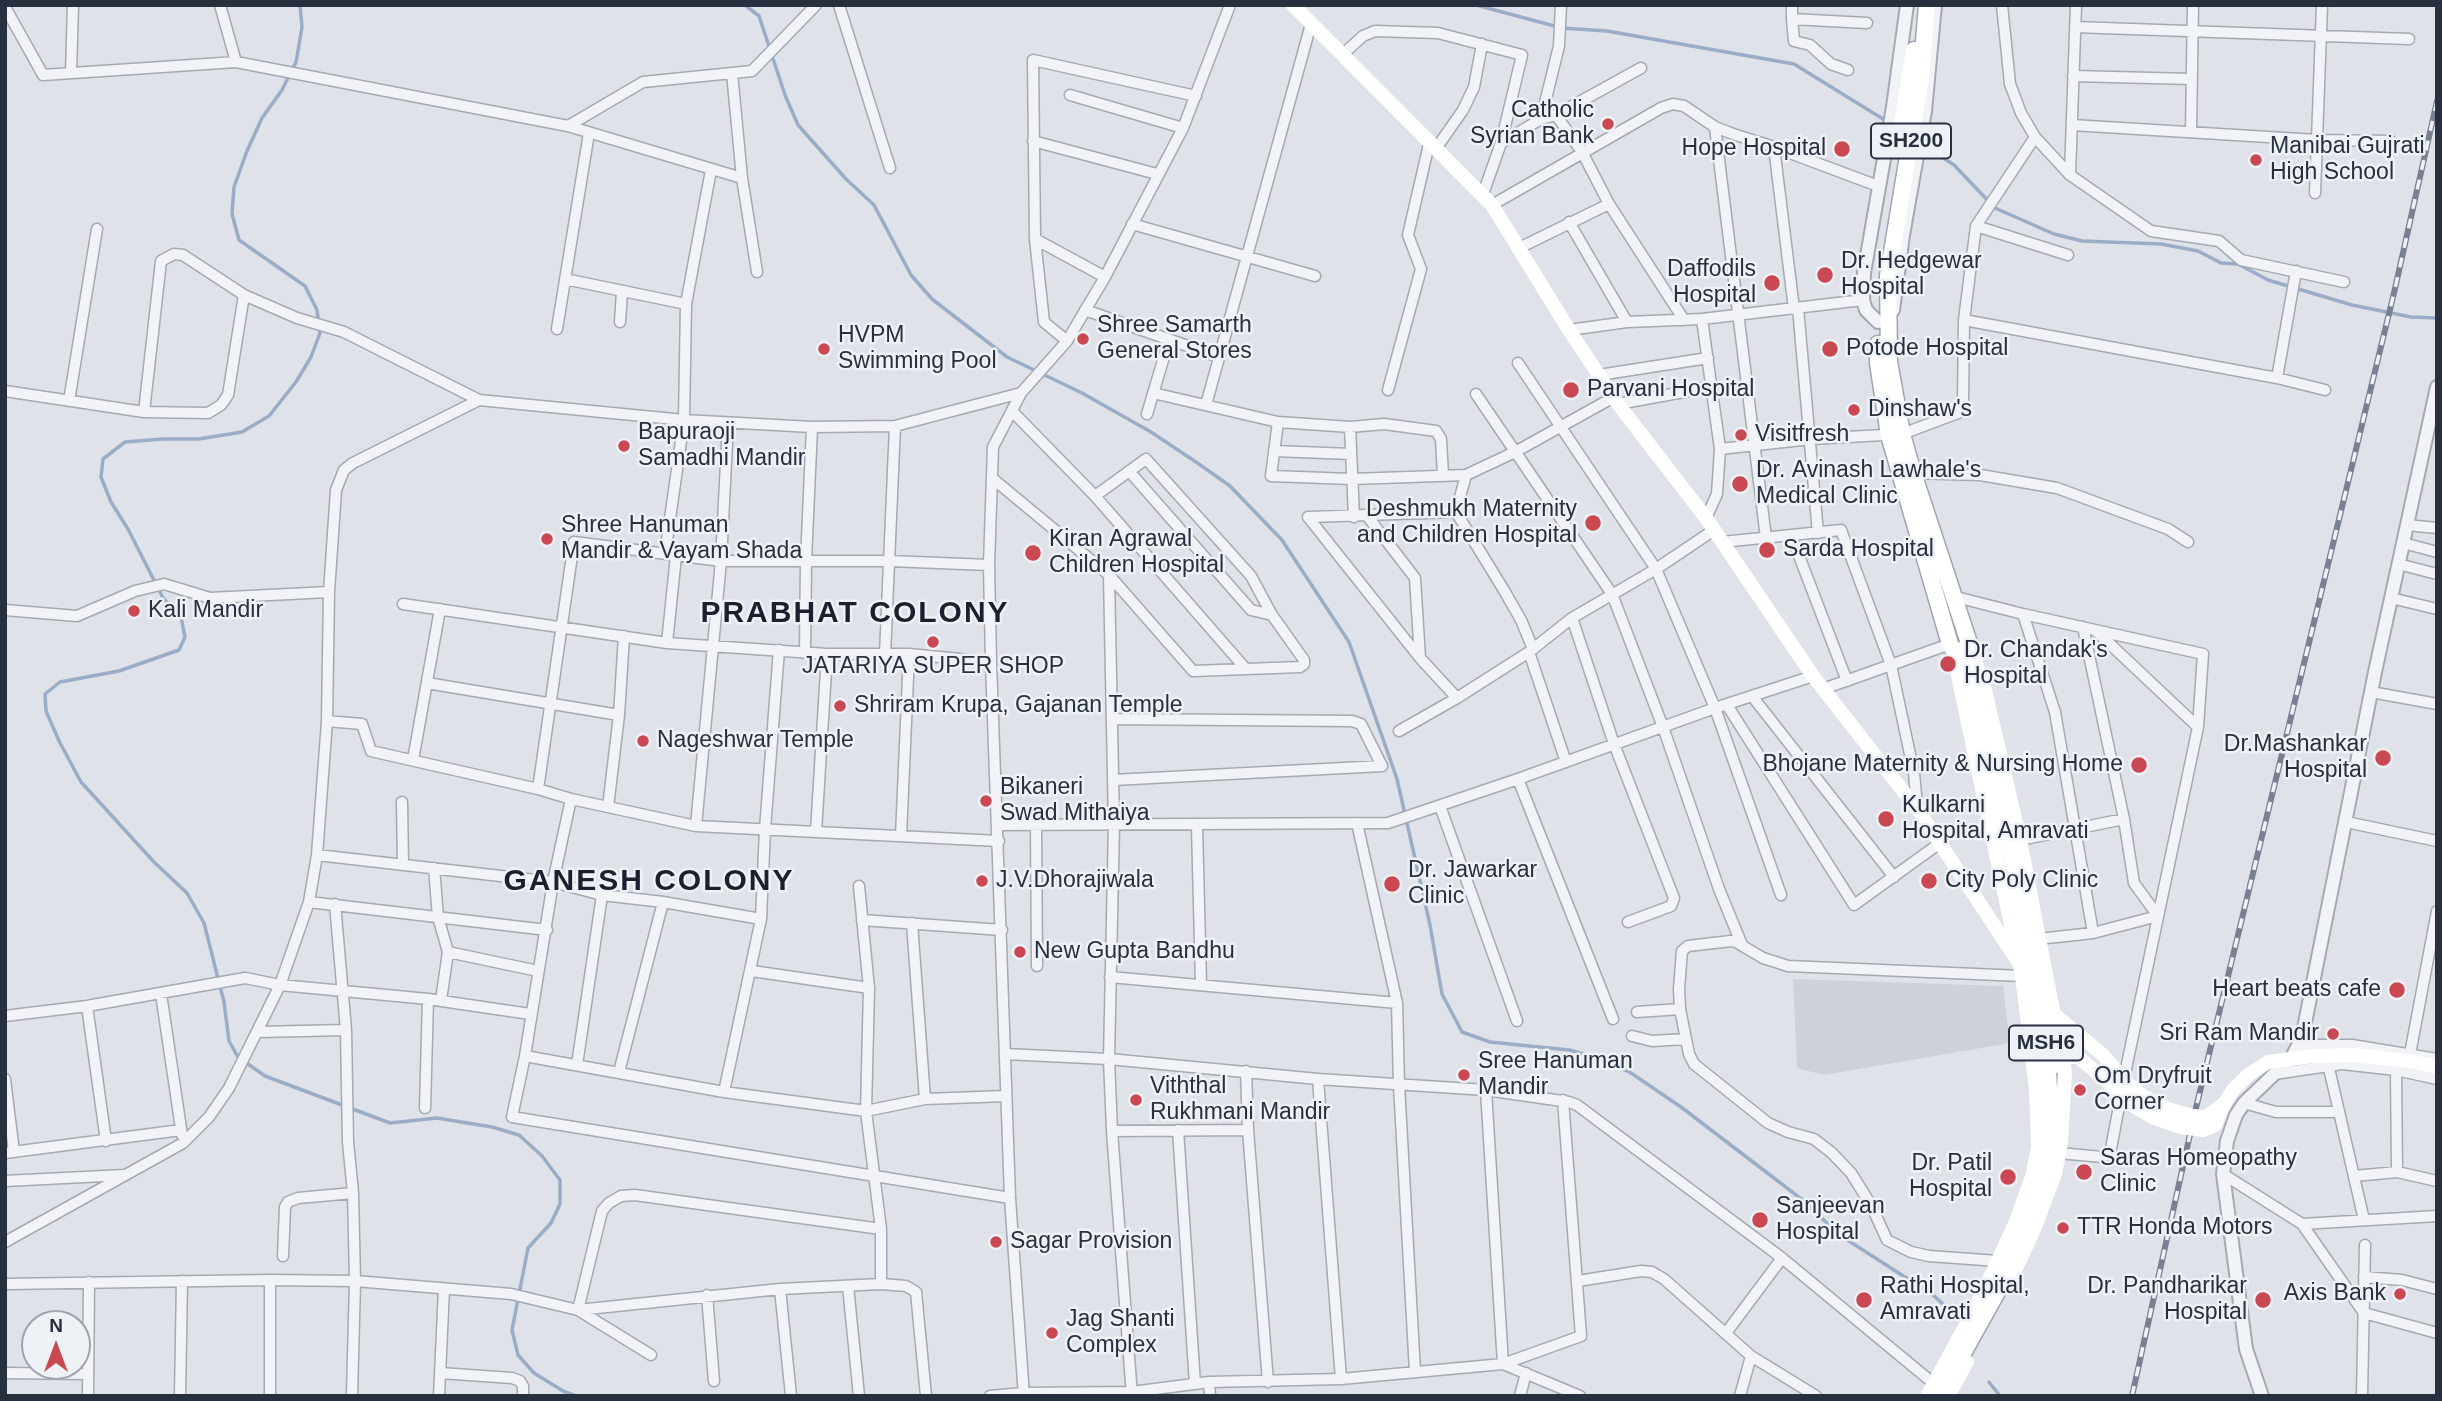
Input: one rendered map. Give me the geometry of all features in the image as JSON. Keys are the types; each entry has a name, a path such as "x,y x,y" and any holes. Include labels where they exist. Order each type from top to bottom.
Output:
{"main road":[{"path":"1293,5 1432,147 1488,199 1616,400 1714,530 1813,676 1918,810 2020,970"},
{"name":"MSH6","path":"1917,5 1916,41 1883,275 1882,322 1896,434 1970,682 2016,875 2036,999 2046,1043 2051,1118 2048,1157 2036,1203 1997,1292 1938,1393"},
{"name":"SH200","path":"1883,275 1921,78 1927,5"},
{"name":"MSH6","path":"1896,434 1913,472 1956,597 1959,647 2020,970 2036,1089 2038,1148 2032,1177 2015,1224 1938,1393"},
{"name":"MSH6","path":"1938,1393 1997,1308 2033,1232 2055,1174 2065,1072 2020,840 1984,686 1959,647"},
{"path":"2036,999 2103,1055 2128,1084 2143,1096 2168,1109 2206,1117 2224,1104"},
{"path":"2048,1072 2059,1060 2077,1056 2130,1104 2154,1118 2181,1127 2203,1130 2215,1125 2233,1090 2248,1075 2268,1062 2314,1056 2354,1055 2437,1067"}],"street":[{"path":"71,74 73,5"},
{"path":"220,5 236,62"},
{"path":"568,126 643,82 752,71 816,5"},
{"path":"838,5 890,168"},
{"path":"1023,1394 1010,1198 999,841 990,662 989,565 993,447 1024,390 1067,341 1105,277 1183,128 1230,5"},
{"path":"1792,5 1794,41 1810,45 1831,64 1848,69"},
{"path":"1907,5 1894,107 1883,154 1864,273 1863,300 1866,310 1882,322 1893,313 1895,302 1903,235 1925,111 1935,5"},
{"path":"2002,5 2010,84 2021,113 2035,137 2070,175 2151,231 2222,241 2241,260 2344,282"},
{"path":"2070,175 2076,5"},
{"path":"2191,131 2193,5"},
{"path":"2315,192 2322,5"},
{"path":"1541,119 1559,46 1560,6"},
{"path":"5,7 43,75 236,62 568,126 742,178"},
{"path":"1792,19 1867,23"},
{"path":"1206,405 1311,24"},
{"path":"2075,27 2409,39"},
{"path":"1342,55 1363,36 1375,31 1438,33 1522,55 1488,199"},
{"path":"1388,390 1421,269 1408,235 1432,147 1463,110 1474,87 1482,44"},
{"path":"1067,341 1044,321 1035,239 1032,60 1196,96"},
{"path":"1501,143 1541,119 1556,115 1641,68"},
{"path":"732,73 742,178 757,272"},
{"path":"2073,76 2191,79"},
{"path":"1070,95 1183,128"},
{"path":"1488,199 1673,104 1684,106 1716,127 1878,186"},
{"path":"1556,115 1582,152 1609,204 1684,320"},
{"path":"2072,125 2317,140 2391,141"},
{"path":"1716,127 1766,538"},
{"path":"557,329 589,133"},
{"path":"1720,449 1811,439 1896,434 1958,413 1963,403 1964,320 1977,224 2035,137"},
{"path":"1033,141 1157,174"},
{"path":"1773,147 1796,309 1811,439 1818,533"},
{"path":"676,556 665,554 684,420 686,304 711,170"},
{"path":"1519,248 1609,204"},
{"path":"1569,222 1627,321"},
{"path":"1132,224 1315,276"},
{"path":"1977,224 2068,255"},
{"path":"69,401 97,229"},
{"path":"1035,239 1105,277"},
{"path":"144,412 161,261 174,254 183,255 244,295 297,318 344,332 479,400 728,423 812,427 895,426 1024,390"},
{"path":"2277,378 2296,273"},
{"path":"565,279 686,304"},
{"path":"620,322 622,292"},
{"path":"5,391 144,412 208,413 221,405 228,395 244,295"},
{"path":"1569,330 1627,321 1702,319 1863,300"},
{"path":"1085,310 1219,357"},
{"path":"1702,319 1720,449 1714,530"},
{"path":"1964,320 2277,378 2325,390"},
{"path":"1147,414 1169,340"},
{"path":"1599,375 1708,358"},
{"path":"1518,363 1656,569 1715,708 1781,895"},
{"path":"1278,422 1272,477 1352,479 1466,475 1616,400 1712,387"},
{"path":"2262,1396 2246,1349 2222,1174 2228,1136 2244,1103 2292,1057 2302,1038 2371,692 2436,389"},
{"path":"1153,393 1278,422 1350,427 1384,424 1436,431 1441,439 1443,475"},
{"path":"1476,394 1612,594 1742,946"},
{"path":"5,1242 183,1143 209,1117 229,1088 279,985 309,902 317,855 327,721 336,489 344,470 353,463 479,400"},
{"path":"1012,411 1095,496 1245,668"},
{"path":"696,826 721,561 728,423"},
{"path":"885,654 895,426"},
{"path":"806,652 806,560 812,427"},
{"path":"1350,427 1354,517"},
{"path":"1274,451 1351,454"},
{"path":"992,478 1109,575 1193,671 1300,667 1304,664 1304,660 1272,615 1251,576 1146,458 1095,496"},
{"path":"1129,471 1251,610 1272,615"},
{"path":"1913,472 1980,475 2057,488 2168,529 2188,542"},
{"path":"1466,475 1455,512 1505,592 1531,651 1566,762"},
{"path":"1455,512 1308,517 1420,658 1457,698"},
{"path":"1368,517 1415,578 1420,658"},
{"path":"2407,525 2437,528"},
{"path":"1399,731 1531,651 1572,618 1656,569 1714,530 1766,538 1841,530 1891,665 1914,773 1918,810"},
{"path":"1791,536 1847,681"},
{"path":"538,789 574,542 721,561 889,561 989,565"},
{"path":"2403,543 2437,552"},
{"path":"667,643 676,556"},
{"path":"2398,564 2437,574"},
{"path":"1109,575 1114,825 1110,977 1112,1131 1132,1394"},
{"path":"5,610 77,616 135,591 164,584 210,598 330,592"},
{"path":"1956,597 2203,654 2198,727 2110,1154 2102,1157 2059,1153"},
{"path":"2391,598 2437,609"},
{"path":"403,604 667,643 827,654 909,654 990,662"},
{"path":"413,760 440,609"},
{"path":"2023,614 2055,712 2093,933"},
{"path":"1572,618 1614,744 1674,898 1671,906 1628,922"},
{"path":"2089,628 2198,727"},
{"path":"2089,628 2134,883 2158,916"},
{"path":"608,807 619,715 624,636"},
{"path":"1824,689 1891,665 1959,647"},
{"path":"724,1092 761,919 779,650"},
{"path":"816,832 827,654"},
{"path":"901,836 909,654"},
{"path":"998,825 1388,823 1813,676"},
{"path":"427,683 619,715"},
{"path":"2371,692 2437,704"},
{"path":"1752,696 1894,877"},
{"path":"1727,705 1853,904 1940,843"},
{"path":"1112,719 1352,721 1361,724 1382,766 1113,780"},
{"path":"327,721 362,724 370,751 696,826 999,841"},
{"path":"1518,779 1613,1019"},
{"path":"571,799 553,882 547,930 512,1117 1010,1198"},
{"path":"402,802 402,864"},
{"path":"1440,806 1517,1021"},
{"path":"2020,840 2124,819"},
{"path":"2346,822 2437,842"},
{"path":"1357,823 1397,1003 1415,1371"},
{"path":"1037,824 1037,966"},
{"path":"1197,825 1201,985"},
{"path":"317,855 553,882 602,895 663,902 761,919"},
{"path":"435,868 438,916 449,952 441,1000"},
{"path":"859,887 869,988 866,1111 881,1229 881,1284"},
{"path":"577,1065 602,895"},
{"path":"309,902 547,930"},
{"path":"619,1072 663,902"},
{"path":"335,904 346,1030 348,1142 353,1193 355,1281 352,1396"},
{"path":"2410,1054 2437,911"},
{"path":"2038,939 2093,933 2158,916"},
{"path":"862,920 1002,930"},
{"path":"912,923 925,1099"},
{"path":"1998,1261 1929,1256 1911,1252 1887,1240 1871,1205 1851,1173 1832,1153 1814,1139 1768,1123 1694,1063 1689,1054 1679,989 1684,948 1731,941 1763,958 1788,966 2020,970"},
{"path":"449,952 538,971"},
{"path":"752,971 869,988"},
{"path":"1110,977 1397,1003"},
{"path":"5,1016 87,1006 245,978 279,985 441,1000 530,1014"},
{"path":"161,994 183,1143"},
{"path":"425,1108 428,999"},
{"path":"87,1006 106,1141"},
{"path":"1637,1012 1680,1009"},
{"path":"258,1032 346,1030"},
{"path":"1632,1036 1652,1041 1686,1039"},
{"path":"2297,1049 2319,1045 2352,1045 2437,1059"},
{"path":"1005,1054 1110,1059 1318,1079 1486,1090 1563,1100 1577,1105 1782,1258 1938,1393"},
{"path":"525,1056 724,1092 866,1111 925,1099 1006,1096"},
{"path":"2274,1074 2328,1065 2396,1070 2437,1079"},
{"path":"2328,1065 2364,1220"},
{"path":"2396,1070 2397,1172"},
{"path":"1246,1071 1248,1130 1268,1382"},
{"path":"5,1079 9,1152 181,1130"},
{"path":"1318,1079 1341,1379"},
{"path":"1486,1090 1503,1364"},
{"path":"990,1396 1132,1394 1209,1382 1341,1379 1503,1364 1581,1336 1563,1100"},
{"path":"2244,1103 2276,1112 2339,1112"},
{"path":"1178,1130 1195,1384"},
{"path":"1112,1131 1248,1130"},
{"path":"2354,1176 2397,1172 2437,1181"},
{"path":"2222,1174 2302,1224 2364,1313 2437,1333"},
{"path":"5,1181 127,1175"},
{"path":"283,1256 285,1207 288,1202 298,1198 353,1193"},
{"path":"578,1310 602,1211 621,1196 635,1195 881,1229"},
{"path":"2302,1224 2437,1216"},
{"path":"2362,1396 2365,1245"},
{"path":"1726,1333 1782,1258"},
{"path":"1578,1281 1641,1271 1652,1272 1664,1279 1751,1356 1816,1396"},
{"path":"2364,1277 2402,1280 2437,1289"},
{"path":"270,1280 270,1396"},
{"path":"180,1396 182,1281"},
{"path":"5,1284 355,1281 510,1294 578,1310 651,1355"},
{"path":"89,1282 89,1310"},
{"path":"578,1310 780,1289 881,1284 906,1286 916,1292 926,1396"},
{"path":"848,1286 859,1396"},
{"path":"439,1396 444,1289"},
{"path":"780,1289 790,1396"},
{"path":"707,1295 714,1381"},
{"path":"1740,1396 1751,1356"},
{"path":"1503,1364 1580,1396"},
{"path":"440,1373 512,1378 520,1381 523,1396"},
{"path":"1520,1396 1526,1373"},
{"path":"1209,1382 1210,1396"}],"shaded area":[{"path":"1793,979 2003,986 2010,1043 1824,1075 1797,1068"}],"waterway":[{"path":"300,5 302,27 296,62 282,90 262,118 247,151 234,187 232,214 239,240 305,286 317,310 320,333 311,357 296,382 269,416 242,432 199,439 125,442 103,459 101,477 111,502 163,598 181,617 185,637 179,650 119,671 60,682 45,694 46,711 81,782 154,862 187,893 204,923 224,1002 229,1041 238,1057 265,1076 390,1123 437,1118 492,1127 519,1135 542,1156 560,1180 560,1204 551,1223 528,1248 512,1330 518,1355 534,1373 576,1396"},
{"path":"745,5 759,16 785,95 798,125 846,179 874,205 911,275 932,299 1007,357 1082,393 1151,432 1196,462 1230,486 1282,540 1349,642 1397,779 1430,925 1442,994 1462,1032 1490,1042 1569,1050 1602,1059 1631,1073 1681,1107 1804,1201 1838,1234 1933,1295 1957,1317"},
{"path":"1476,5 1562,28 1607,31 1794,64 1883,119"},
{"path":"1936,153 1954,165 1995,208 2054,234 2082,241 2161,244 2198,251 2221,263 2238,264 2268,280 2352,305 2411,317 2437,318"},
{"path":"1989,1382 2000,1396"}],"railway":[{"path":"2132,1396 2195,1112 2394,293 2437,101"}],"place":[{"name":"Catholic Syrian Bank","path":"1608,124"},
{"name":"Hope Hospital","path":"1842,149"},
{"name":"Manibai Gujrati High School","path":"2256,160"},
{"name":"Dr. Hedgewar Hospital","path":"1825,275"},
{"name":"Daffodils Hospital","path":"1772,283"},
{"name":"Shree Samarth General Stores","path":"1083,339"},
{"name":"HVPM Swimming Pool","path":"824,349"},
{"name":"Potode Hospital","path":"1830,349"},
{"name":"Parvani Hospital","path":"1571,390"},
{"name":"Dinshaw's","path":"1854,410"},
{"name":"Visitfresh","path":"1741,435"},
{"name":"Bapuraoji Samadhi Mandir","path":"624,446"},
{"name":"Dr. Avinash Lawhale's Medical Clinic","path":"1740,484"},
{"name":"Deshmukh Maternity and Children Hospital","path":"1593,523"},
{"name":"Shree Hanuman Mandir & Vayam Shada","path":"547,539"},
{"name":"Sarda Hospital","path":"1767,550"},
{"name":"Kiran Agrawal Children Hospital","path":"1033,553"},
{"name":"Kali Mandir","path":"134,611"},
{"name":"JATARIYA SUPER SHOP","path":"933,642"},
{"name":"Dr. Chandak's Hospital","path":"1948,664"},
{"name":"Shriram Krupa, Gajanan Temple","path":"840,706"},
{"name":"Nageshwar Temple","path":"643,741"},
{"name":"Dr.Mashankar Hospital","path":"2383,758"},
{"name":"Bhojane Maternity & Nursing Home","path":"2139,765"},
{"name":"Bikaneri Swad Mithaiya","path":"986,801"},
{"name":"Kulkarni Hospital, Amravati","path":"1886,819"},
{"name":"J.V.Dhorajiwala","path":"982,881"},
{"name":"City Poly Clinic","path":"1929,881"},
{"name":"Dr. Jawarkar Clinic","path":"1392,884"},
{"name":"New Gupta Bandhu","path":"1020,952"},
{"name":"Heart beats cafe","path":"2397,990"},
{"name":"Sri Ram Mandir","path":"2333,1034"},
{"name":"Sree Hanuman Mandir","path":"1464,1075"},
{"name":"Om Dryfruit Corner","path":"2080,1090"},
{"name":"Viththal Rukhmani Mandir","path":"1136,1100"},
{"name":"Saras Homeopathy Clinic","path":"2084,1172"},
{"name":"Dr. Patil Hospital","path":"2008,1177"},
{"name":"Sanjeevan Hospital","path":"1760,1220"},
{"name":"TTR Honda Motors","path":"2063,1228"},
{"name":"Sagar Provision","path":"996,1242"},
{"name":"Axis Bank","path":"2400,1294"},
{"name":"Rathi Hospital, Amravati","path":"1864,1300"},
{"name":"Dr. Pandharikar Hospital","path":"2263,1300"},
{"name":"Jag Shanti Complex","path":"1052,1333"}],"district":[{"name":"PRABHAT COLONY","path":"855,614"},
{"name":"GANESH COLONY","path":"649,882"}]}
